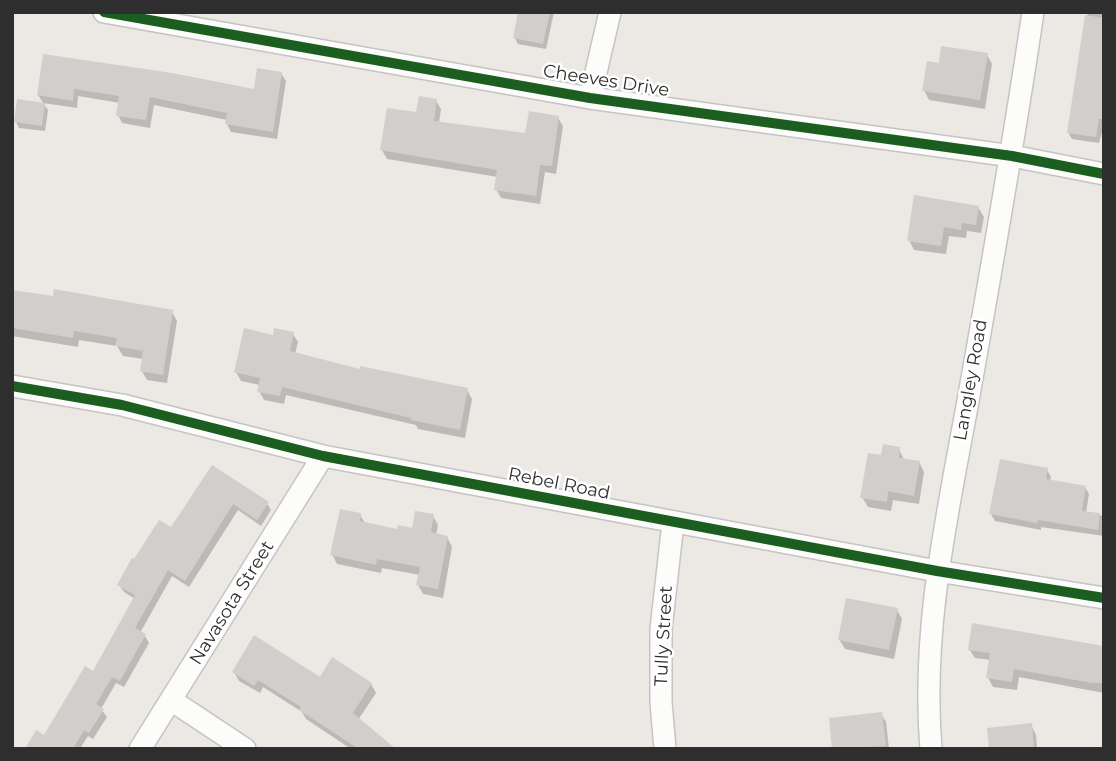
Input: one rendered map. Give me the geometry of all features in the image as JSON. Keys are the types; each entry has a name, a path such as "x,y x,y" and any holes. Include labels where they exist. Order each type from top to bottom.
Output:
{"street":[{"name":"Cheeves Drive","path":"104,12 189,20 590,98 1012,156 1104,174"},
{"path":"590,98 610,12"},
{"name":"Langley Road","path":"931,749 928,680 937,571 1012,156 1033,12"},
{"name":"Rebel Road","path":"12,386 122,405 323,456 937,571 1104,597"},
{"name":"Navasota Street","path":"140,749 323,456"},
{"name":"Tully Street","path":"665,749 661,629 673,523"},
{"path":"171,700 245,749"}],"building":[{"path":"518,12 550,12 543,44 513,38"},
{"path":"1085,15 1104,18 1104,119 1099,119 1096,137 1067,133"},
{"path":"941,46 988,53 980,100 922,91 927,61 939,63"},
{"path":"43,54 172,73 254,89 257,68 282,72 273,132 225,124 227,113 150,97 146,120 116,116 119,96 74,89 73,101 37,95"},
{"path":"419,96 437,99 434,121 525,133 529,111 559,116 552,166 540,165 536,196 494,190 497,170 380,150 387,108 416,112"},
{"path":"17,99 45,103 42,126 14,122"},
{"path":"914,195 979,206 976,225 962,223 961,230 944,227 941,246 907,241"},
{"path":"54,289 173,310 163,375 140,371 143,351 115,346 117,338 74,331 73,338 12,328 12,290 53,296"},
{"path":"244,328 273,335 274,328 294,332 290,351 360,369 360,366 468,388 460,430 282,387 280,396 257,392 260,378 234,372"},
{"path":"883,444 900,447 899,458 920,461 914,496 888,491 887,502 860,498 868,453 881,455"},
{"path":"1000,459 1048,468 1046,479 1086,486 1082,511 1100,513 1098,530 989,514"},
{"path":"212,465 269,502 257,520 233,504 185,581 168,570 135,628 146,634 120,681 112,677 96,704 104,709 89,733 84,730 73,749 25,749 36,730 44,735 85,666 93,671 135,595 117,585 132,558 134,559 159,520 171,527"},
{"path":"340,509 361,513 360,521 397,529 398,525 412,528 415,511 434,514 431,532 448,536 438,589 416,585 420,567 377,559 376,565 330,555"},
{"path":"846,598 898,608 889,650 838,640"},
{"path":"972,623 1104,646 1104,683 1014,669 1012,682 986,678 990,653 968,650"},
{"path":"254,635 320,677 332,657 372,683 353,713 396,749 359,749 258,680 254,686 232,672"},
{"path":"882,712 886,746 832,749 829,718"},
{"path":"1032,723 1034,749 989,749 987,728"}],"cycle path":[{"path":"104,12 590,98 1012,156 1104,174"},
{"path":"12,386 122,405 323,456 937,571 1104,598"}]}
